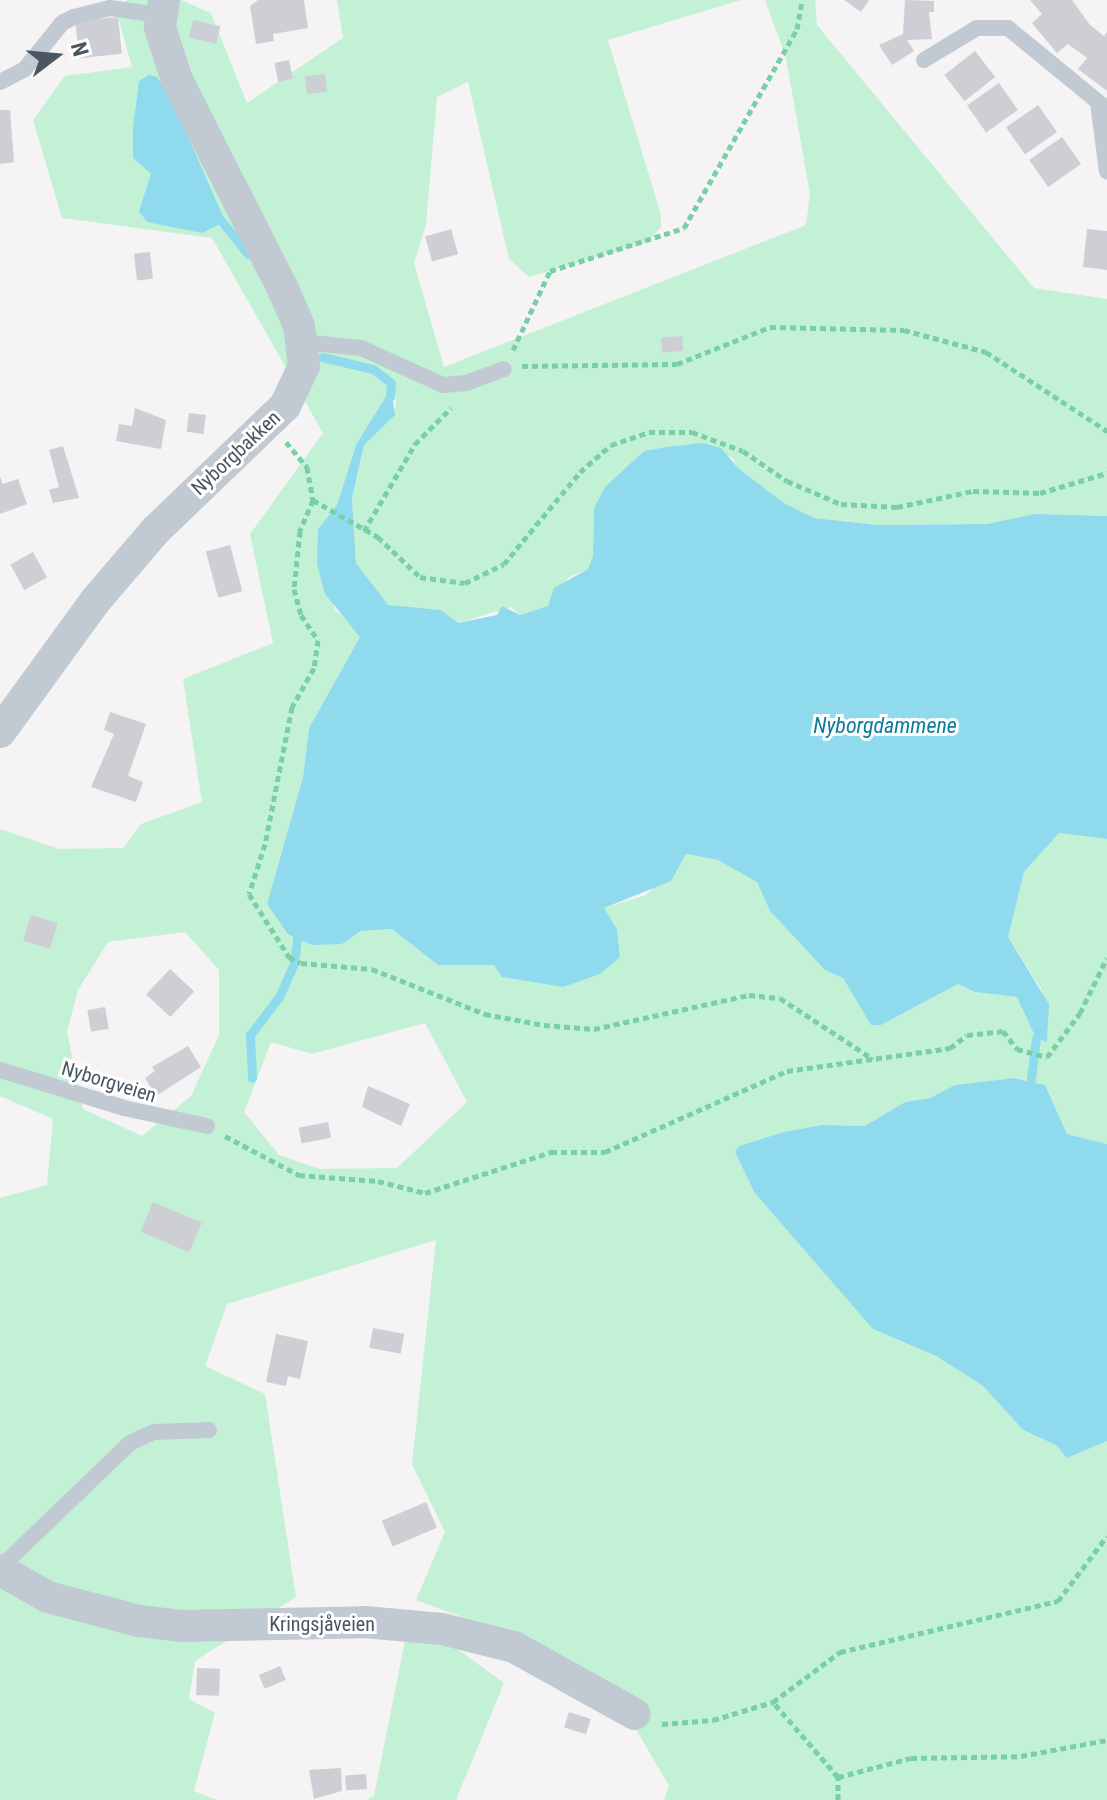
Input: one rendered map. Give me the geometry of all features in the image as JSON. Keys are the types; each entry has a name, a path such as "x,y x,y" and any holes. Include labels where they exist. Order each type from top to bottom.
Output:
{"street":[{"name":"Nyborgbakken","path":"0,732 96,600 155,531 271,422 299,381 303,342 283,289 177,80 162,8"},
{"name":"Kringsjåveien","path":"0,1569 48,1597 139,1621 181,1626 365,1622 442,1629 514,1647 635,1714"}],"lane":[{"path":"0,82 24,70 62,23 74,17 110,8 162,8"},
{"path":"924,60 977,28 1008,28 1103,106 1107,171"},
{"path":"303,342 361,348 432,381 466,383 504,369"},
{"name":"Nyborgveien","path":"0,1070 124,1108 207,1126"},
{"path":"0,1569 130,1443 154,1432 209,1430"}],"path":[{"path":"504,369 550,271 684,228 797,29 802,0"},
{"path":"504,369 537,363 677,364 770,327 904,330 986,352 1107,431"},
{"path":"361,530 415,444 458,402 466,383"},
{"path":"271,422 307,467 313,500 322,510 378,537 420,577 465,583 504,564 580,472 611,445 649,432 692,432 743,451 787,481 841,504 897,507 973,491 1040,493 1107,473"},
{"path":"313,500 300,531 294,589 301,615 318,640 314,668 292,707 265,844 249,894 289,957 301,963 372,969 485,1014 581,1028 749,995 780,998 873,1059"},
{"path":"207,1126 299,1175 378,1181 425,1193 551,1152 605,1152 787,1071 950,1048 967,1035 1003,1031 1017,1049 1047,1057 1080,1013 1107,958"},
{"path":"635,1714 679,1725 773,1702 840,1652 1058,1601 1107,1536"},
{"path":"773,1702 838,1777 838,1800"},
{"path":"838,1777 911,1758 1021,1756 1107,1740"}],"green space":[{"path":"127,0 181,0 211,13 247,103 343,38 337,0 741,0 608,40 661,215 661,227 648,242 529,277 509,259 468,82 437,97 426,224 414,263 444,367 806,225 810,194 786,58 765,0 815,0 817,25 1034,288 1107,299 1107,516 1035,514 987,524 877,525 814,518 784,504 738,469 733,458 702,443 666,447 644,451 605,487 594,508 593,556 588,569 569,577 548,606 520,615 511,607 458,623 441,610 388,606 356,564 352,498 364,445 396,407 395,392 389,390 376,420 356,445 337,505 318,529 335,610 356,627 360,637 309,728 303,777 267,904 296,940 342,944 361,931 392,929 438,965 494,965 502,977 563,987 620,957 617,929 604,908 646,895 686,854 718,860 757,882 770,911 825,970 843,978 871,1025 881,1025 958,984 975,992 1017,997 1036,1028 1048,1034 1043,992 1008,937 1024,871 1059,833 1107,839 1107,1144 1067,1134 1045,1085 1014,1078 955,1085 930,1098 905,1102 865,1126 822,1125 784,1132 739,1146 735,1152 754,1192 879,1332 936,1356 983,1386 1023,1430 1056,1445 1067,1457 1107,1441 1107,1800 664,1800 669,1786 609,1683 517,1637 416,1600 445,1532 412,1464 436,1240 227,1304 205,1366 265,1394 296,1597 195,1661 189,1699 215,1713 194,1791 217,1800 0,1800 0,1198 47,1185 53,1119 0,1096 0,829 59,849 123,848 141,824 202,802 183,679 273,643 250,534 323,433 212,238 62,218 33,120 65,76 132,67 117,13","holes":["185,932 219,970 219,1035 191,1096 142,1136 83,1109 67,1032 78,990 108,942","425,1023 467,1102 397,1168 320,1169 279,1155 244,1112 271,1042 312,1054"]},
{"path":"405,1641 446,1641 504,1683 456,1800 366,1800 374,1796"}],"water":[{"path":"149,75 157,77 170,96 222,214 220,224 202,233 147,222 139,211 151,174 133,158 133,128 139,81"},
{"name":"Nyborgdammene","path":"391,388 395,415 364,445 352,498 356,563 388,605 441,610 458,623 497,615 502,606 520,615 548,606 554,588 588,569 593,556 594,508 605,487 644,451 666,447 702,443 721,448 739,469 784,503 814,518 877,525 987,524 1035,514 1107,516 1107,839 1059,833 1024,872 1008,937 1049,1004 1047,1042 1036,1038 1017,997 975,992 958,984 881,1025 871,1025 843,978 825,970 770,911 757,882 718,860 686,854 671,881 604,908 617,929 620,957 600,974 563,987 502,977 494,965 438,965 392,929 361,931 342,944 312,945 288,934 267,904 303,777 309,728 360,637 325,594 317,564 318,529 337,505 356,445"},
{"path":"1014,1078 1045,1085 1067,1134 1107,1144 1107,1441 1067,1458 1056,1445 1023,1430 983,1386 936,1356 873,1329 754,1192 735,1152 739,1146 784,1132 822,1125 865,1126 905,1102 930,1098 955,1085"}],"building":[{"path":"258,0 304,0 308,28 273,34 274,41 256,44 250,6"},
{"path":"844,0 869,0 861,12"},
{"path":"905,0 934,1 934,12 929,12 932,39 907,40 914,51 892,65 879,45 903,34"},
{"path":"1030,0 1072,0 1090,25 1104,36 1107,32 1107,91 1078,69 1087,58 1068,44 1057,53 1032,23 1042,14"},
{"path":"118,17 122,54 79,58 75,21"},
{"path":"193,20 220,26 216,44 189,38"},
{"path":"975,51 995,77 965,101 944,75"},
{"path":"289,60 293,79 278,82 274,63"},
{"path":"325,74 327,92 307,94 305,76"},
{"path":"999,83 1018,110 986,132 967,105"},
{"path":"1038,105 1057,132 1025,154 1006,127"},
{"path":"0,110 10,110 14,162 0,164"},
{"path":"1062,137 1081,164 1048,187 1029,160"},
{"path":"451,229 458,254 432,261 425,236"},
{"path":"1087,229 1107,231 1107,270 1083,267"},
{"path":"150,252 153,279 137,281 134,254"},
{"path":"682,336 683,351 662,352 661,337"},
{"path":"135,408 166,420 161,449 116,441 119,424 132,426"},
{"path":"189,413 206,415 204,434 187,432"},
{"path":"63,446 79,498 53,503 49,490 59,487 49,450"},
{"path":"0,477 3,484 18,479 27,504 0,514"},
{"path":"230,545 242,591 218,598 206,551"},
{"path":"33,552 47,577 24,590 10,565"},
{"path":"110,712 146,724 128,776 143,782 136,802 91,787 114,734 104,730"},
{"path":"31,915 58,923 50,949 23,941"},
{"path":"170,969 194,992 170,1017 146,995"},
{"path":"105,1007 109,1029 91,1032 87,1010"},
{"path":"188,1046 201,1067 156,1096 145,1078 155,1071 152,1067"},
{"path":"368,1086 410,1104 401,1126 362,1107"},
{"path":"328,1122 331,1138 302,1143 299,1128"},
{"path":"153,1202 202,1223 189,1252 140,1231"},
{"path":"373,1328 404,1334 401,1354 369,1348"},
{"path":"276,1334 308,1341 300,1379 288,1376 286,1386 266,1382"},
{"path":"426,1502 437,1528 393,1547 382,1521"},
{"path":"280,1666 286,1680 265,1689 259,1675"},
{"path":"197,1668 220,1669 219,1696 196,1695"},
{"path":"569,1712 591,1719 586,1734 564,1727"},
{"path":"341,1768 342,1791 314,1799 309,1770"},
{"path":"366,1774 367,1789 346,1790 345,1775"}],"waterway":[{"path":"215,213 248,254"},
{"path":"322,357 373,369 391,383 390,397"},
{"path":"252,1078 250,1035 279,997 294,964 298,931"},
{"path":"1031,1079 1036,1038"}]}
